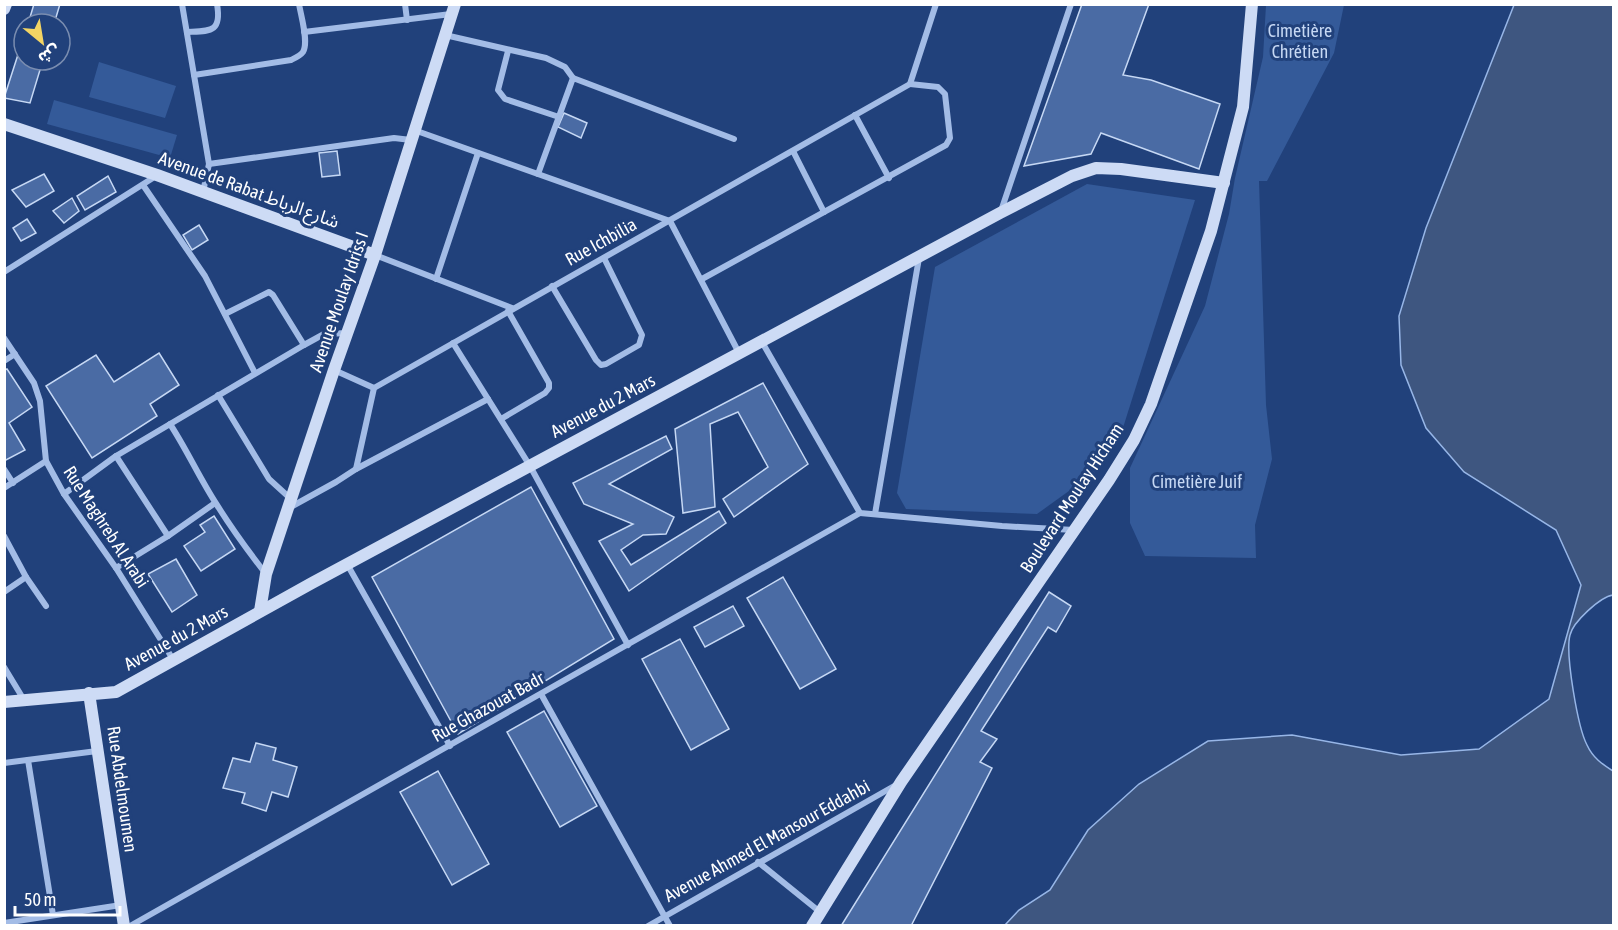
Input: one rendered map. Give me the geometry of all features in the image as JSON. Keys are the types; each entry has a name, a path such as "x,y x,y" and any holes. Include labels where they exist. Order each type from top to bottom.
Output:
{"street":[{"path":"4,9 6,4"},
{"path":"182,4 209,164 202,192"},
{"path":"187,32 211,30 216,26 219,22 217,4"},
{"path":"194,75 291,60 302,53 304,32 299,4"},
{"path":"405,4 407,20"},
{"path":"702,279 941,149 949,141 945,94 938,87 910,84 936,4"},
{"path":"1000,213 1071,4"},
{"name":"Boulevard Moulay Hicham","path":"812,926 902,782 1134,441 1151,404 1200,266 1224,183 1243,107 1252,4"},
{"path":"304,32 407,20 453,9"},
{"name":"Avenue Moulay Idriss I","path":"260,611 266,574 375,255 453,9"},
{"path":"445,35 546,58 565,67 573,78 734,139"},
{"path":"508,51 498,90 501,94 505,99 559,117"},
{"path":"538,174 573,78"},
{"name":"Rue Ichbilia","path":"374,388 910,84"},
{"path":"855,115 889,177"},
{"name":"Avenue de Rabat شارع الرباط","path":"4,124 157,176 375,255 510,310"},
{"path":"209,164 412,135 478,153 670,221 739,353"},
{"path":"793,151 825,212"},
{"path":"436,279 478,153"},
{"name":"Avenue du 2 Mars","path":"4,702 116,692 347,564 1072,176 1096,168 1121,169 1224,183"},
{"path":"4,272 157,176"},
{"path":"142,185 205,276 255,373"},
{"path":"875,514 919,256"},
{"path":"552,286 596,360 601,365 606,364 639,345 642,335 604,258"},
{"path":"225,314 269,292 304,345"},
{"path":"501,419 545,393 549,388 549,382 510,310"},
{"path":"64,494 116,456 304,345 324,334 348,333"},
{"name":"Rue Maghreb Al Arabi","path":"4,338 34,383 40,401 46,462 64,494 116,568 174,660"},
{"path":"761,341 860,513 1075,530"},
{"path":"453,343 530,466 628,645"},
{"path":"4,361 15,354"},
{"path":"334,370 374,388 356,469"},
{"path":"218,395 269,480 290,503 336,482 356,469 488,399"},
{"path":"170,424 239,540 266,574"},
{"path":"116,456 168,536"},
{"path":"4,488 46,462"},
{"path":"4,469 13,483"},
{"path":"116,568 168,536 215,502"},
{"name":"Rue Ghazouat Badr","path":"130,926 860,513"},
{"path":"4,536 26,578 46,606"},
{"path":"347,564 450,746"},
{"path":"4,592 26,578"},
{"path":"4,667 24,700"},
{"name":"Rue Abdelmoumen","path":"89,693 124,926"},
{"path":"541,694 670,926"},
{"path":"4,763 98,751"},
{"path":"28,760 53,915"},
{"name":"Avenue Ahmed El Mansour Eddahbi","path":"648,926 902,782"},
{"path":"758,862 820,912"},
{"path":"4,923 121,905"}],"green space":[{"name":"Cimetière Juif","path":"1266,5 1344,5 1334,53 1267,181 1259,181 1266,405 1272,459 1255,525 1256,558 1145,556 1130,523 1130,468 1205,306 1229,214 1263,57"},
{"path":"99,62 176,86 165,118 89,97"},
{"path":"54,100 177,135 170,158 47,124"},
{"path":"1087,184 1195,200 1121,434 1098,470 1037,514 906,509 897,493 935,267"}],"shaded area":[{"path":"1514,5 1613,5 1613,595 1594,605 1576,624 1570,635 1569,658 1573,691 1583,736 1595,757 1613,771 1613,925 1005,925 1019,910 1050,890 1088,830 1139,784 1208,741 1292,735 1401,755 1479,749 1549,699 1581,585 1556,530 1464,472 1426,428 1401,365 1399,316 1426,228"}],"building":[{"path":"34,4 60,4 58,12 32,12"},
{"path":"1082,4 1149,4 1123,75 1151,80 1220,104 1199,169 1101,133 1091,154 1024,166"},
{"path":"12,72 39,72 30,103 4,98"},
{"path":"564,113 587,123 581,138 558,127"},
{"path":"337,151 340,175 322,177 319,153"},
{"path":"44,174 54,191 26,207 12,190"},
{"path":"108,176 116,192 85,210 77,196"},
{"path":"72,198 79,211 64,223 53,211"},
{"path":"27,219 36,233 21,241 13,228"},
{"path":"199,225 208,240 192,250 183,235"},
{"path":"159,353 179,385 150,404 157,416 92,458 46,386 96,355 114,382"},
{"path":"7,369 32,407 9,423 25,450 4,461 4,370"},
{"path":"763,383 808,464 734,517 723,499 768,467 738,412 710,424 715,507 683,513 675,429"},
{"path":"666,436 672,449 609,484 674,517 666,534 643,535 621,550 631,565 719,511 726,523 629,591 599,541 633,524 584,504 573,483"},
{"path":"531,487 614,639 458,734 372,577"},
{"path":"214,516 235,549 201,571 184,546 205,532 200,525"},
{"path":"176,559 197,595 172,612 148,574"},
{"path":"783,577 836,669 800,689 747,598"},
{"path":"1049,592 1071,606 1056,632 1048,627 981,731 997,739 980,762 992,768 911,926 841,926"},
{"path":"733,606 744,626 705,647 694,627"},
{"path":"680,639 729,729 691,750 642,659"},
{"path":"544,711 597,806 560,827 507,732"},
{"path":"256,743 276,748 273,760 297,767 288,797 272,792 266,811 242,803 245,793 223,788 233,758 250,762"},
{"path":"438,771 489,864 452,885 400,792"}],"park label":[{"name":"Cimetière Chrétien","path":"1300,42"}]}
